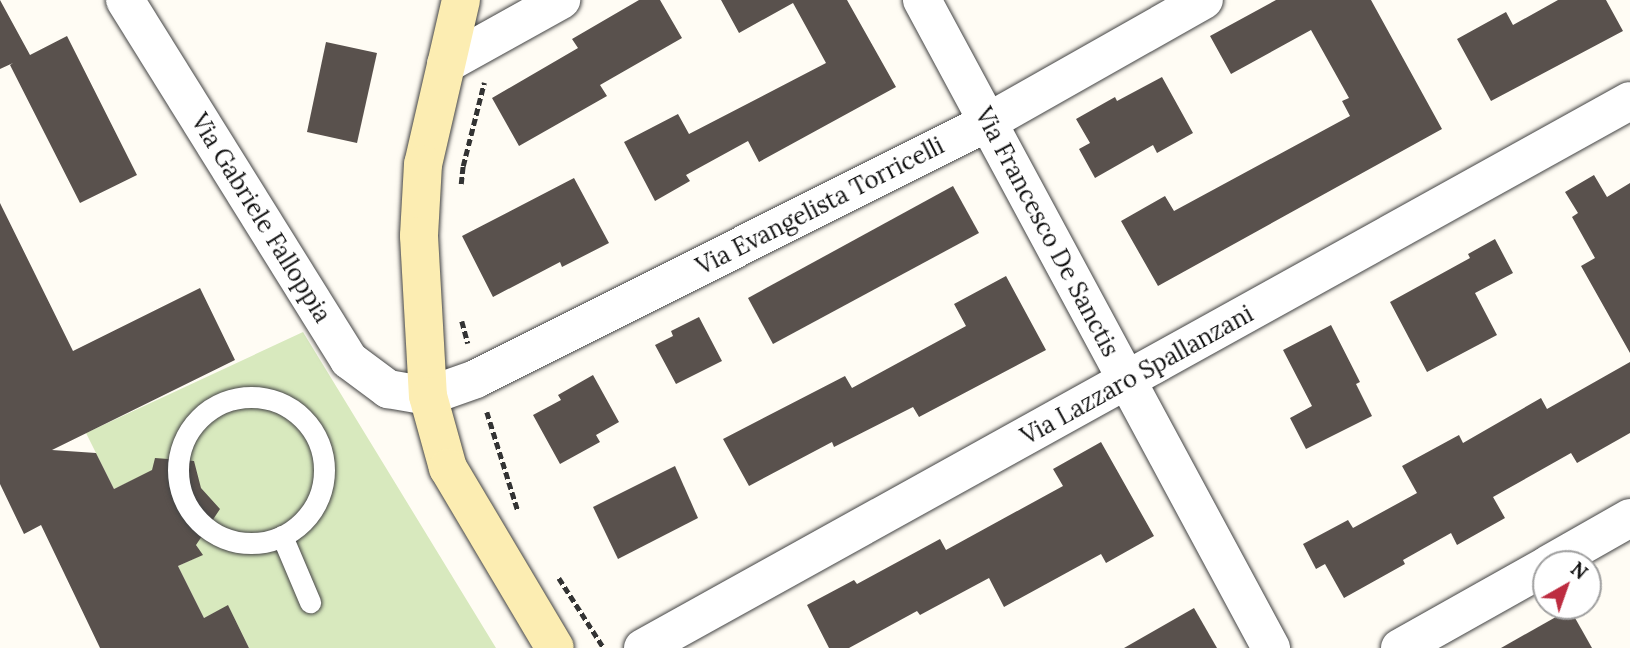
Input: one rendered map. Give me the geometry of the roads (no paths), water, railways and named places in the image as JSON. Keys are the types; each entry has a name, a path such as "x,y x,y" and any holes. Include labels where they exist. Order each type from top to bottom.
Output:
{"street":[{"name":"Via Gabriele Falloppia","path":"125,0 349,360 388,389 428,396"},
{"path":"461,0 423,164 419,236 428,396 448,468 555,648"},
{"path":"446,64 561,0"},
{"name":"Via Francesco De Sanctis","path":"922,0 1271,648"},
{"name":"Via Evangelista Torricelli","path":"428,396 477,379 988,122 1204,0"},
{"name":"Via Lazzaro Spallanzani","path":"643,648 1630,101"},
{"path":"1573,550 1630,518"},
{"path":"1400,648 1532,573"}],"lane":[{"path":"241,396 288,398 319,442 324,463 323,485 315,506 301,523 282,536 258,543 233,541 209,531 191,513 180,490 177,465 183,440 197,419 217,404 241,396"},
{"path":"282,536 310,602"}]}
